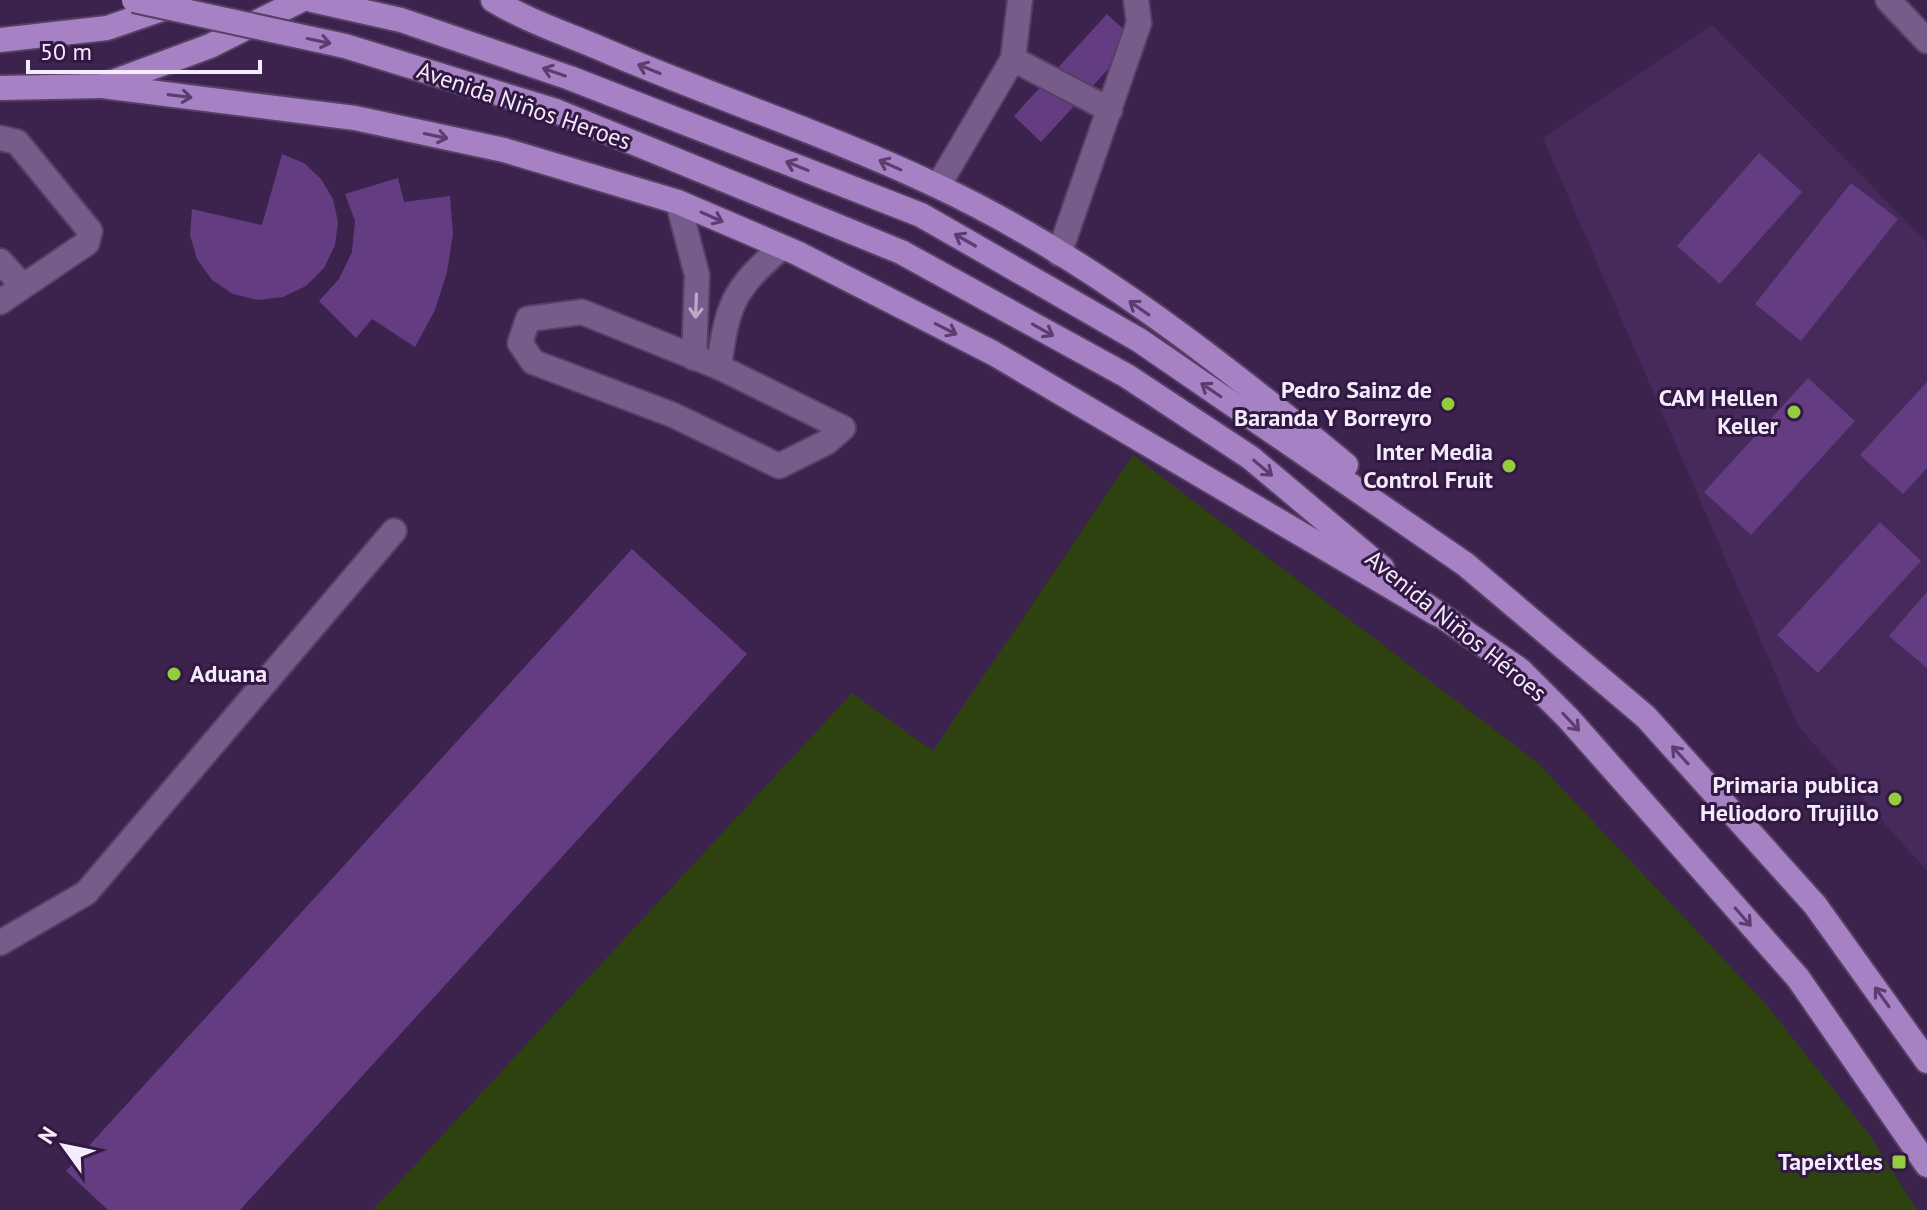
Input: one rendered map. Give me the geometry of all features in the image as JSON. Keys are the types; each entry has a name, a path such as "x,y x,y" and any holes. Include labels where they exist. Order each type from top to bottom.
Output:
{"main road":[{"name":"Avenida Niños Heroes","path":"134,0 345,46 556,111 901,252"},
{"path":"0,40 107,28 188,0"},
{"path":"102,86 210,46 301,0"},
{"name":"Avenida Niños Heroes","path":"312,0 401,20 570,78 921,215"},
{"path":"493,0 649,70 838,142 938,186 1059,254 1242,379 1465,564"},
{"path":"0,88 102,86 355,118 504,150 678,202 781,248 993,353 1437,614"},
{"name":"Avenida Niños Héroes","path":"921,215 1139,340 1465,564 1646,717 1815,905 1927,1061"},
{"name":"Avenida Niños Héroes","path":"901,252 1127,376 1251,458 1437,614 1520,670 1568,718 1798,978 1927,1165"}],"street":[{"path":"938,186 1013,59 1020,0"},
{"path":"1059,254 1139,23 1136,0"},
{"path":"1888,0 1927,41"},
{"path":"1013,59 1110,110"},
{"path":"0,138 17,142 90,231 87,243 0,302"},
{"path":"678,202 697,275 694,358"},
{"path":"719,367 725,320 747,277 781,248"},
{"path":"0,261 22,285"},
{"path":"582,312 694,358 719,367 843,428 827,442 779,466 673,415 533,362 520,343 528,319 582,312"},
{"path":"0,943 86,893 394,531"}],"shaded area":[{"name":"CAM Hellen Keller","path":"1712,25 1927,242 1927,871 1798,726 1543,138"}],"green space":[{"path":"1133,455 1537,762 1764,1002 1869,1134 1917,1210 373,1210 852,693 933,751"}],"building":[{"path":"1107,14 1135,40 1041,142 1014,116"},
{"path":"1759,153 1802,192 1720,284 1677,246"},
{"path":"282,154 304,163 321,179 333,199 338,222 335,245 324,268 306,286 283,297 258,300 233,294 212,280 197,259 190,235 192,209 262,225"},
{"path":"398,178 404,202 450,196 453,234 447,272 435,310 415,347 372,319 356,338 319,301 339,279 352,252 355,221 345,194"},
{"path":"1851,183 1898,219 1801,341 1755,304"},
{"path":"1808,378 1855,421 1751,535 1704,492"},
{"path":"1927,382 1927,468 1903,494 1860,455"},
{"path":"1880,522 1921,561 1818,673 1777,635"},
{"path":"632,549 747,654 240,1210 108,1210 66,1171"},
{"path":"1927,592 1927,668 1889,636"}],"place":[{"name":"Pedro Sainz de Baranda Y Borreyro","path":"1448,404"},
{"name":"CAM Hellen Keller","path":"1794,412"},
{"name":"Inter Media Control Fruit","path":"1509,466"},
{"name":"Aduana","path":"174,674"},
{"name":"Primaria publica Heliodoro Trujillo","path":"1895,799"},
{"name":"Tapeixtles","path":"1899,1162"}]}
